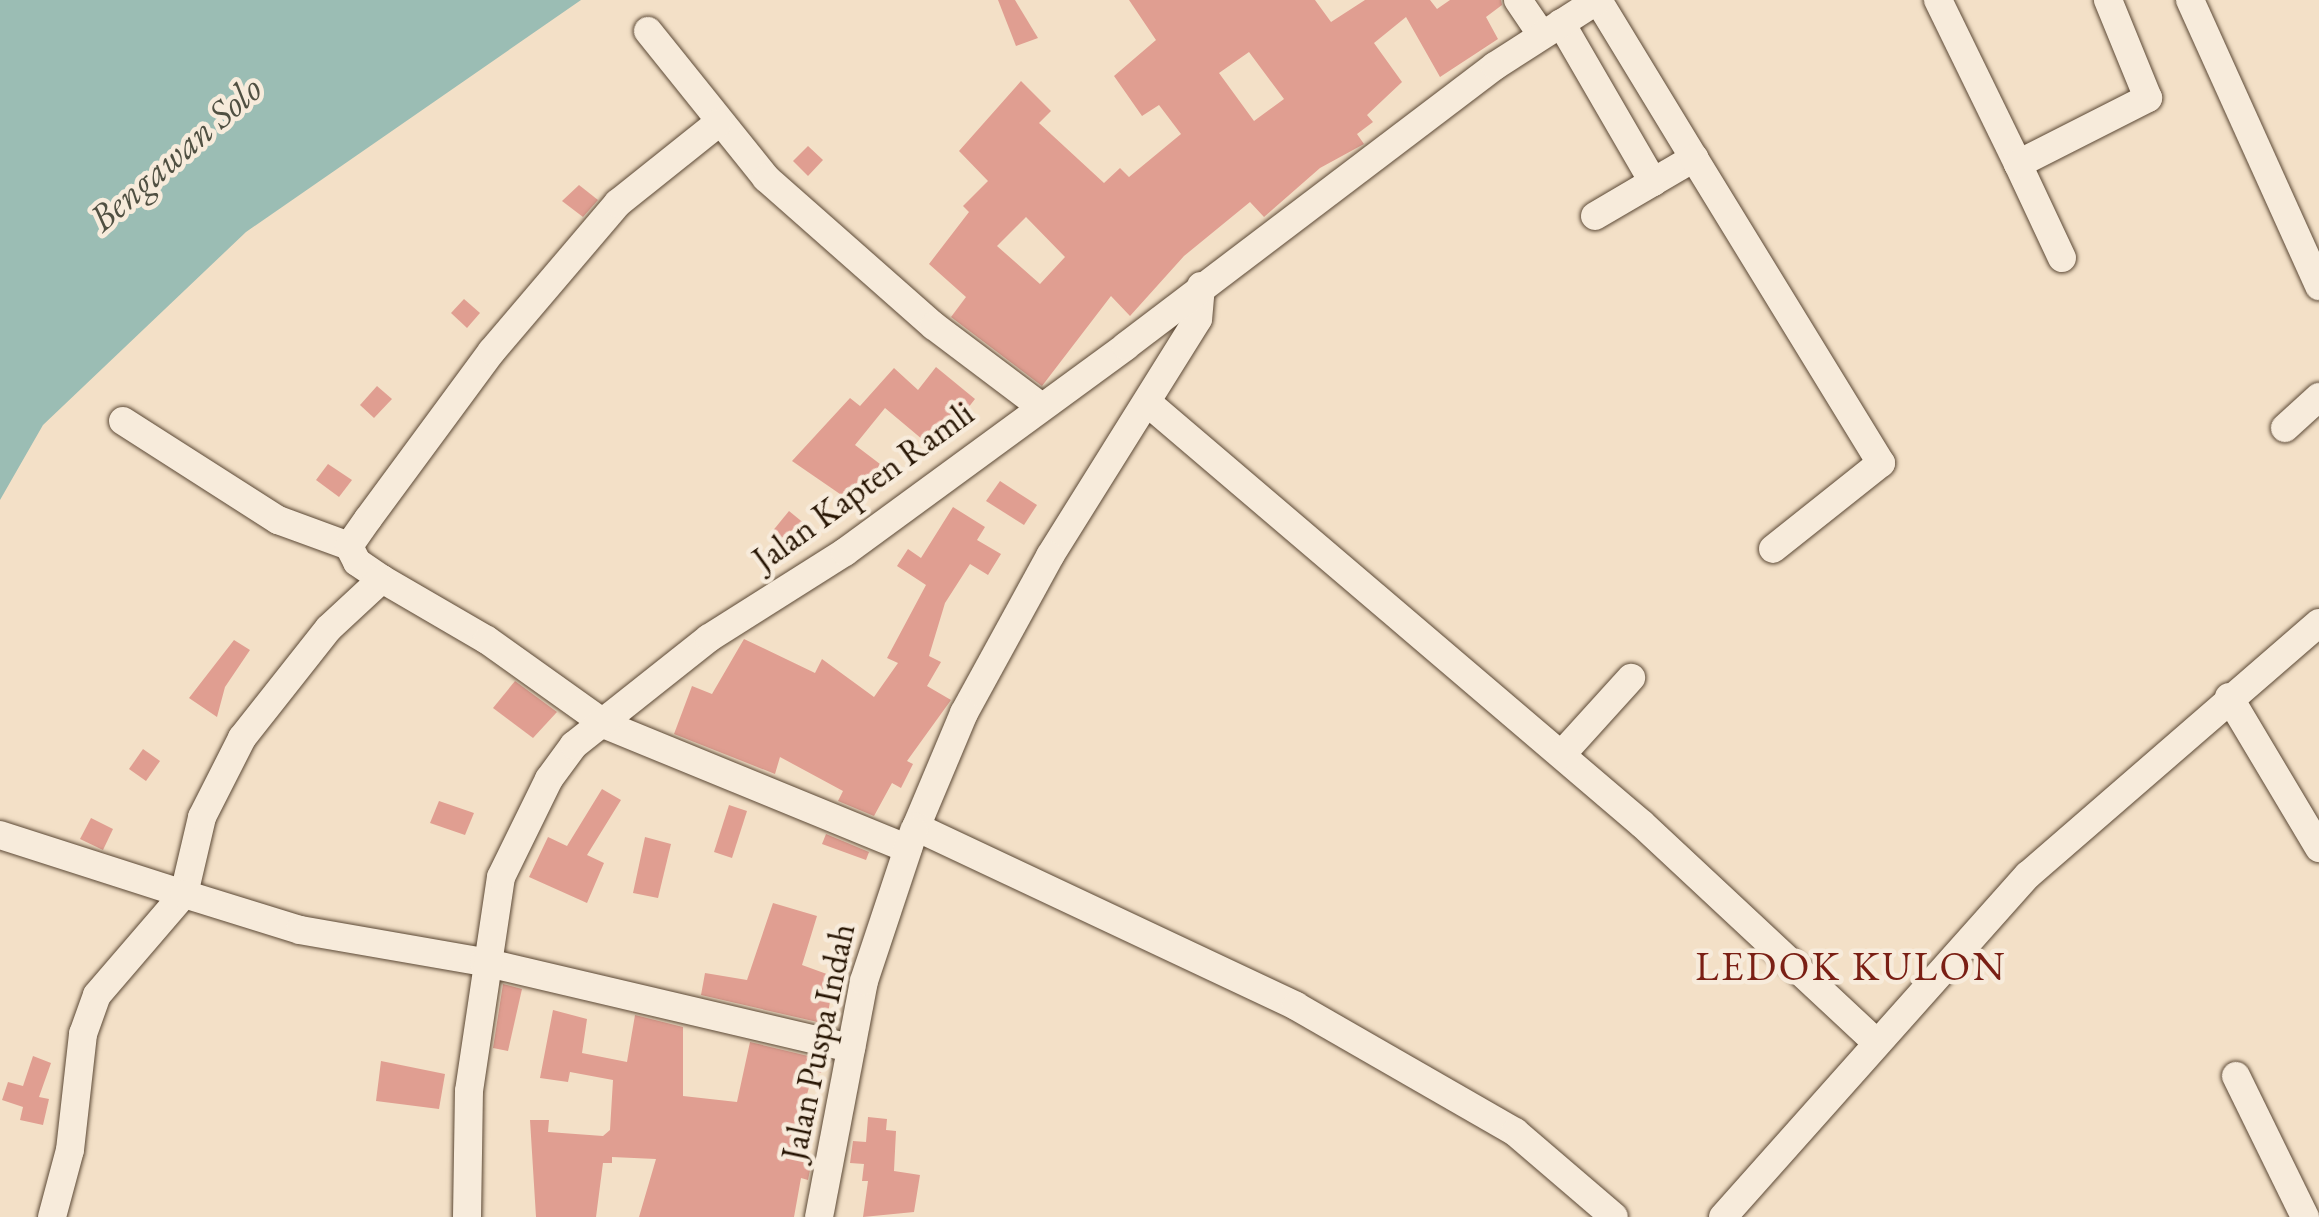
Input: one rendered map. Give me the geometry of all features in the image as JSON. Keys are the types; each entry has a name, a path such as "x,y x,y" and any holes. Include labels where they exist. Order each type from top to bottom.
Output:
{"street":[{"path":"1518,0 1551,28 1652,182"},
{"path":"1598,0 1882,463 1773,549"},
{"name":"Jalan Kapten Ramli","path":"467,1217 464,1160 484,962 501,877 519,834 574,745 606,725 710,638 845,552 1551,28 1598,0"},
{"path":"1938,0 2062,258"},
{"path":"2018,164 2148,98 2108,0"},
{"path":"2190,0 2319,286"},
{"path":"648,31 717,124 842,250 1040,406"},
{"path":"349,546 492,350 618,203 717,124"},
{"path":"1595,216 1694,158"},
{"name":"Jalan Puspa Indah","path":"818,1217 864,980 912,838 964,713 1050,556 1198,319 1201,286"},
{"path":"2285,428 2319,398"},
{"path":"1148,403 1562,754 1875,1041"},
{"path":"123,421 278,520 349,546 357,562 487,640 606,725 912,838 1296,1006 1514,1132 1609,1216"},
{"path":"52,1217 96,995 184,894 202,817 242,738 330,628 382,579"},
{"path":"1723,1217 1875,1041 2028,875 2319,623"},
{"path":"1562,754 1631,678"},
{"path":"2229,697 2319,848"},
{"path":"0,836 300,930 484,962 852,1048"},
{"path":"2236,1076 2305,1217"}],"water":[{"name":"Bengawan Solo","path":"0,0 581,0 246,232 43,425 0,500"}],"building":[{"path":"998,0 1015,0 1038,38 1016,46"},
{"path":"1129,0 1315,0 1331,22 1365,0 1430,0 1437,9 1450,0 1501,0 1502,5 1486,17 1498,39 1440,77 1406,17 1374,43 1402,82 1367,115 1373,122 1357,134 1364,144 1320,168 1264,217 1250,202 1184,256 1130,316 1111,296 1042,386 951,317 966,297 929,264 969,212 963,206 988,181 959,151 1021,81 1051,111 1039,123 1104,183 1120,168 1129,177 1181,134 1159,105 1142,116 1114,76 1156,40","holes":["1249,52 1284,99 1254,121 1219,73","1026,217 1065,257 1040,284 997,246"]},
{"path":"808,146 823,160 808,176 793,161"},
{"path":"579,185 598,200 583,217 562,201"},
{"path":"464,299 480,313 467,328 451,313"},
{"path":"936,367 975,399 935,450 885,408 855,445 880,464 856,505 792,461 850,398 860,406 894,368 918,390"},
{"path":"377,386 392,399 374,418 360,405"},
{"path":"328,464 352,480 339,497 316,480"},
{"path":"1000,481 1037,505 1024,525 986,501"},
{"path":"953,507 985,527 977,540 1001,554 988,575 970,564 945,603 929,656 941,662 927,686 951,700 907,761 913,764 901,788 892,783 874,816 838,801 843,791 780,757 775,774 674,734 692,686 712,694 744,639 815,673 822,659 874,697 898,663 887,658 926,585 897,566 908,549 921,558"},
{"path":"789,511 811,529 793,551 771,533"},
{"path":"234,640 250,650 225,687 217,717 189,698"},
{"path":"515,681 557,712 533,738 493,708"},
{"path":"143,749 160,761 146,781 129,769"},
{"path":"602,789 621,800 587,855 604,863 587,903 529,877 548,837 567,846"},
{"path":"439,801 474,813 465,835 430,823"},
{"path":"729,805 747,811 732,858 714,852"},
{"path":"91,818 113,829 103,850 80,839"},
{"path":"826,834 869,852 866,860 822,844"},
{"path":"645,837 671,844 658,898 633,893"},
{"path":"773,903 817,916 802,965 846,981 842,1005 830,1002 826,1024 701,995 705,973 747,980"},
{"path":"503,984 522,989 508,1051 493,1048"},
{"path":"553,1010 587,1019 582,1053 627,1062 635,1015 683,1027 683,1096 737,1102 750,1042 825,1060 821,1073 814,1071 798,1124 811,1127 802,1159 812,1160 808,1180 801,1178 794,1217 639,1217 656,1159 612,1157 612,1163 603,1163 596,1217 536,1217 530,1120 549,1120 548,1132 603,1136 610,1130 613,1080 570,1072 568,1082 540,1078"},
{"path":"33,1056 51,1063 39,1097 49,1099 43,1125 20,1120 23,1107 2,1100 8,1082 23,1086"},
{"path":"381,1061 445,1074 439,1109 376,1101"},
{"path":"868,1117 887,1119 886,1130 896,1131 894,1171 920,1175 914,1212 863,1217 868,1181 862,1181 864,1164 850,1163 853,1141 866,1142"}],"district":[{"name":"LEDOK KULON","path":"1851,966"}]}
